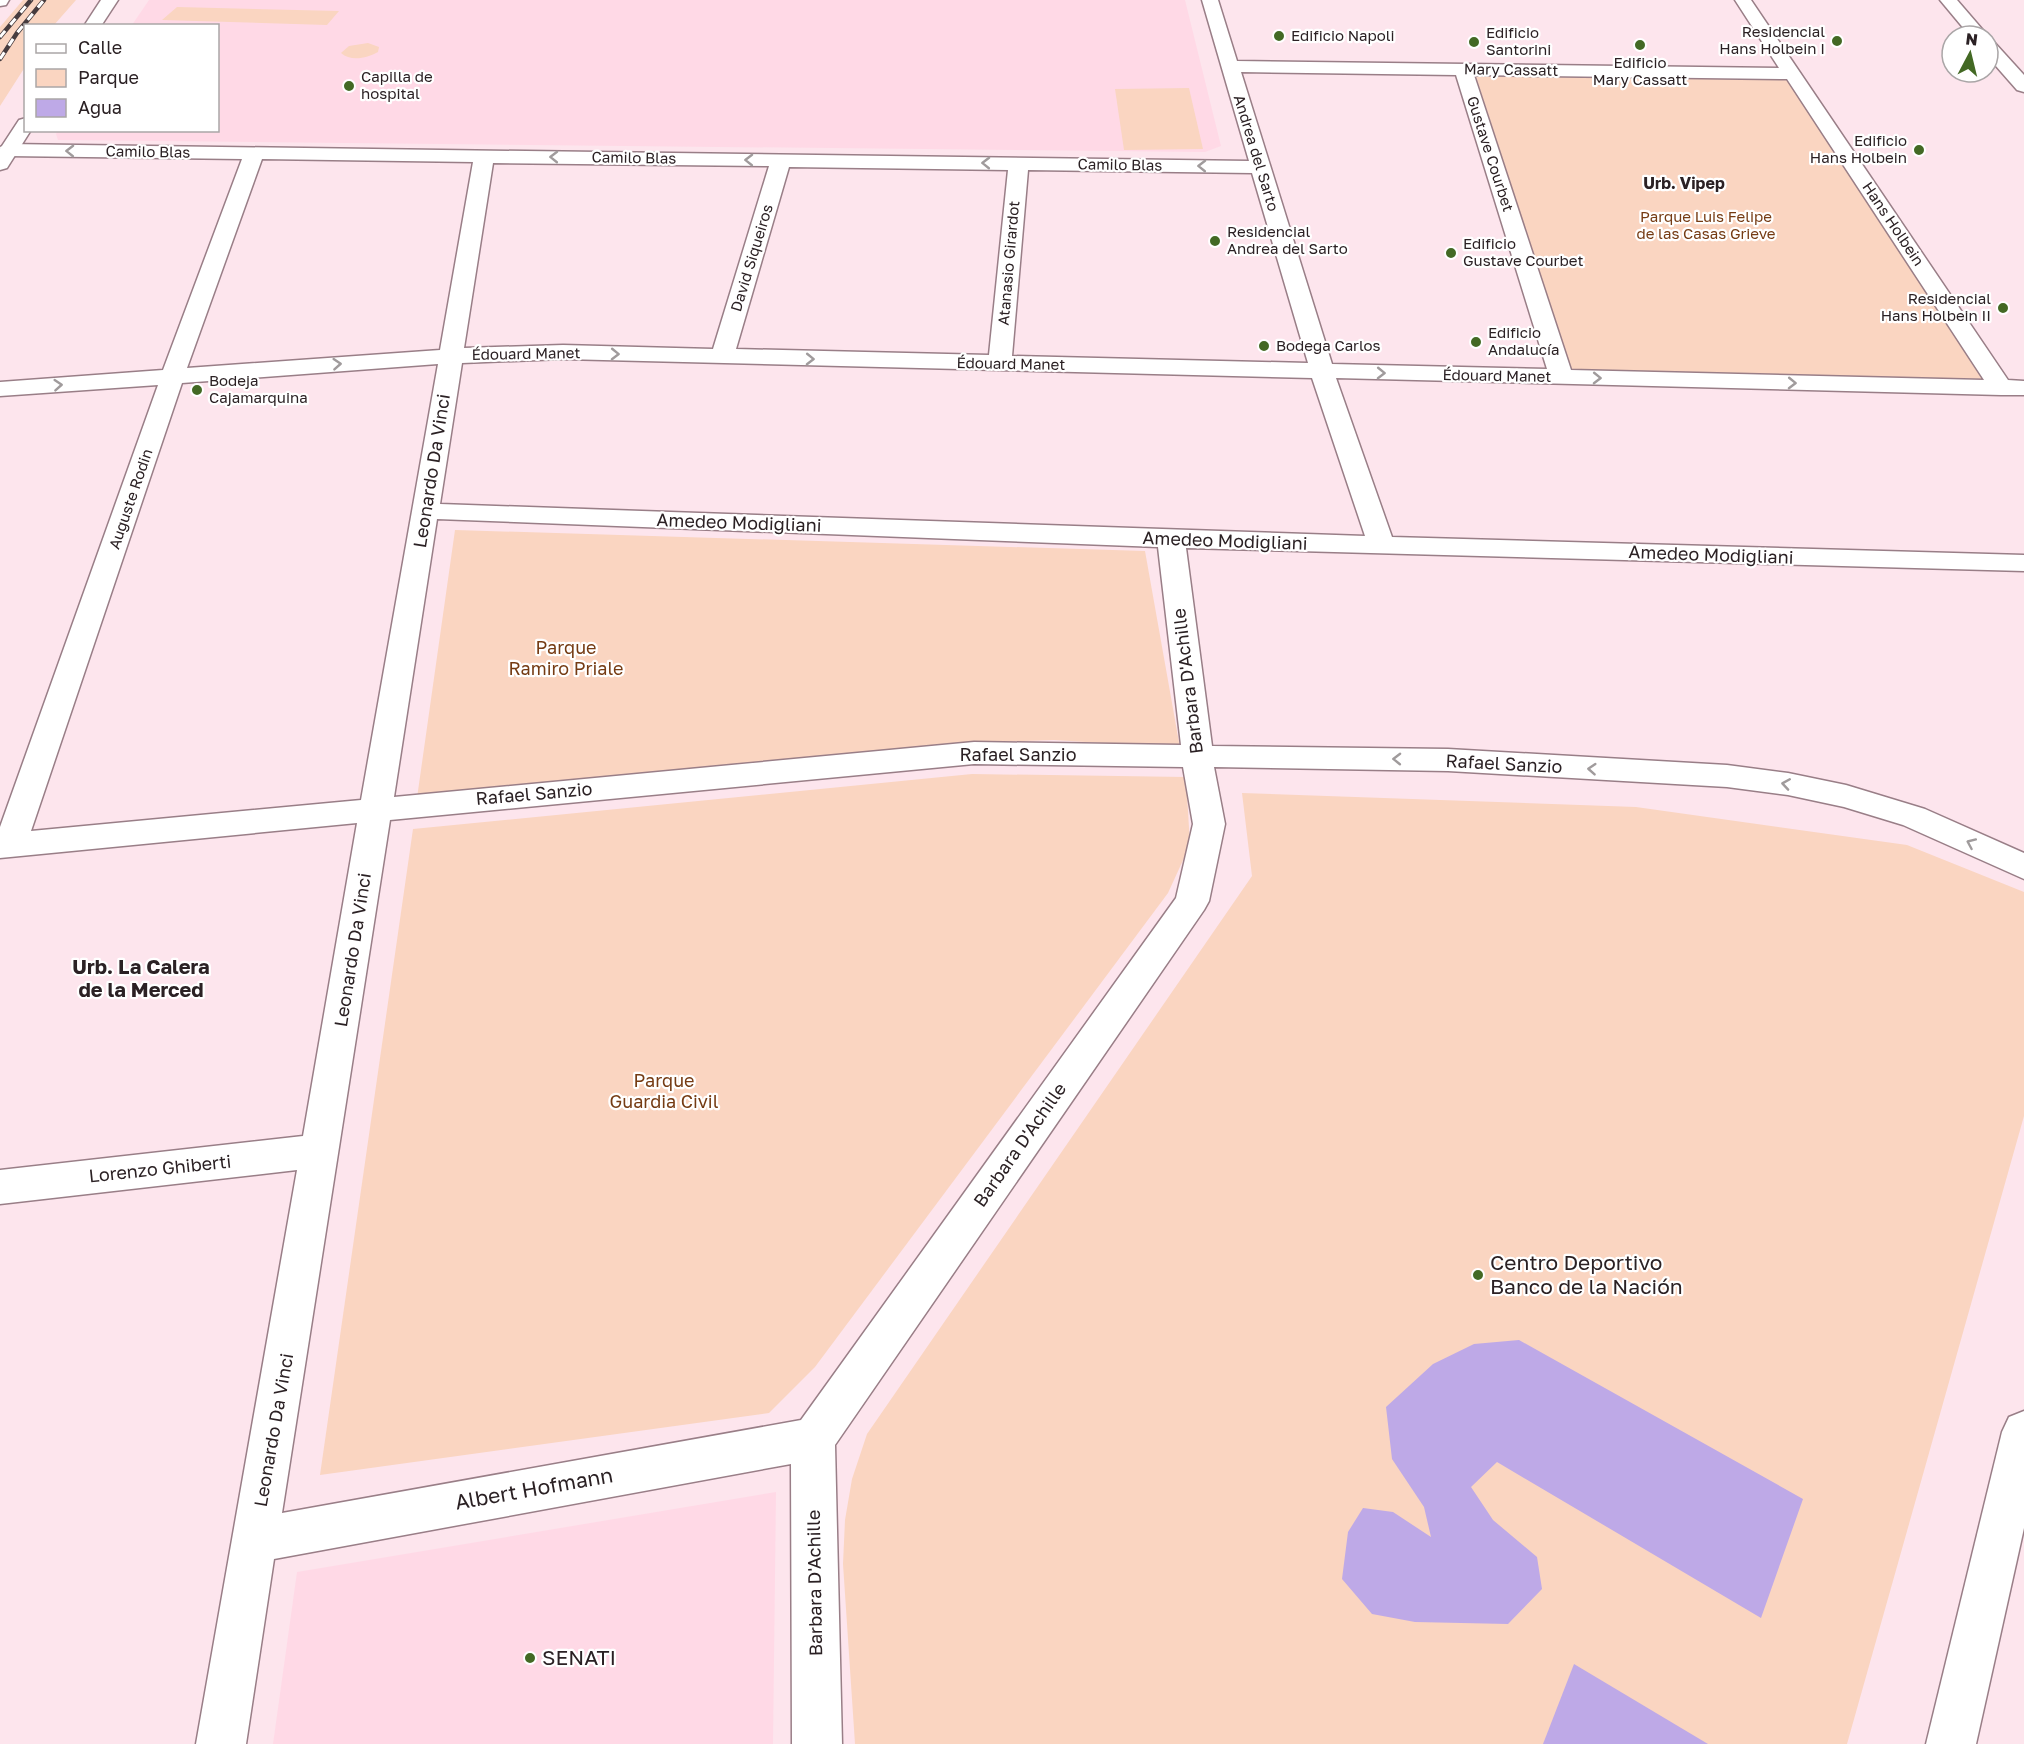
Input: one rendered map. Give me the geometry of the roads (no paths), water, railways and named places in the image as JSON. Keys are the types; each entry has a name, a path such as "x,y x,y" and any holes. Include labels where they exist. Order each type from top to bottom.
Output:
{"street":[{"path":"93,24 110,0"},
{"name":"Andrea del Sarto","path":"1210,0 1322,371 1382,546"},
{"name":"Hans Holbein","path":"1743,0 2013,388"},
{"path":"1948,0 1969,24"},
{"path":"2000,59 2024,86"},
{"name":"Mary Cassatt","path":"1230,66 1793,74"},
{"name":"Gustave Courbet","path":"1463,69 1561,377"},
{"path":"4,157 24,127"},
{"name":"Camilo Blas","path":"4,157 254,153 1260,167"},
{"name":"Auguste Rodin","path":"5,846 254,153"},
{"name":"Leonardo Da Vinci","path":"221,1744 484,156"},
{"name":"David Siqueiros","path":"722,356 781,160"},
{"name":"Atanasio Girardot","path":"1000,363 1019,163"},
{"name":"Édouard Manet","path":"0,389 452,356 563,352 2013,388"},
{"name":"Amedeo Modigliani","path":"426,511 1382,546 2024,563"},
{"name":"Barbara D'Achille","path":"817,1744 813,1439 1192,901 1209,824 1197,756 1171,539"},
{"name":"Rafael Sanzio","path":"5,846 974,753 1448,760 1748,778 1846,796 1914,817 2024,867"},
{"name":"Lorenzo Ghiberti","path":"0,1187 319,1151"},
{"path":"1951,1744 2024,1432"},
{"name":"Albert Hofmann","path":"255,1540 813,1439"}],"water":[{"path":"1519,1340 1803,1499 1761,1618 1497,1462 1471,1487 1493,1520 1537,1557 1542,1589 1508,1624 1415,1622 1372,1614 1342,1579 1348,1532 1363,1508 1393,1512 1431,1537 1424,1507 1392,1459 1386,1407 1433,1364 1474,1344"},
{"path":"1574,1664 1708,1744 1543,1744"}],"railway":[{"path":"0,37 31,0"},
{"path":"24,24 44,0"},
{"path":"0,59 24,24"}],"place":[{"name":"Edificio Napoli","path":"1279,36"},
{"name":"Residencial Hans Holbein I","path":"1837,41"},
{"name":"Edificio Santorini","path":"1474,42"},
{"name":"Edificio Mary Cassatt","path":"1640,45"},
{"name":"Capilla de hospital","path":"349,86"},
{"name":"Edificio Hans Holbein","path":"1919,150"},
{"name":"Residencial Andrea del Sarto","path":"1215,241"},
{"name":"Edificio Gustave Courbet","path":"1451,253"},
{"name":"Residencial Hans Holbein II","path":"2003,308"},
{"name":"Edificio Andalucía","path":"1476,342"},
{"name":"Bodega Carlos","path":"1264,346"},
{"name":"Bodeja Cajamarquina","path":"197,390"},
{"name":"Centro Deportivo Banco de la Nación","path":"1478,1275"},
{"name":"SENATI","path":"530,1658"}],"district":[{"name":"Urb. Vipep","path":"1684,183"},
{"name":"Urb. La Calera de la Merced","path":"141,978"}],"park label":[{"name":"Parque Luis Felipe de las Casas Grieve","path":"1706,226"},
{"name":"Parque Ramiro Priale","path":"566,658"},
{"name":"Parque Guardia Civil","path":"664,1091"}]}
